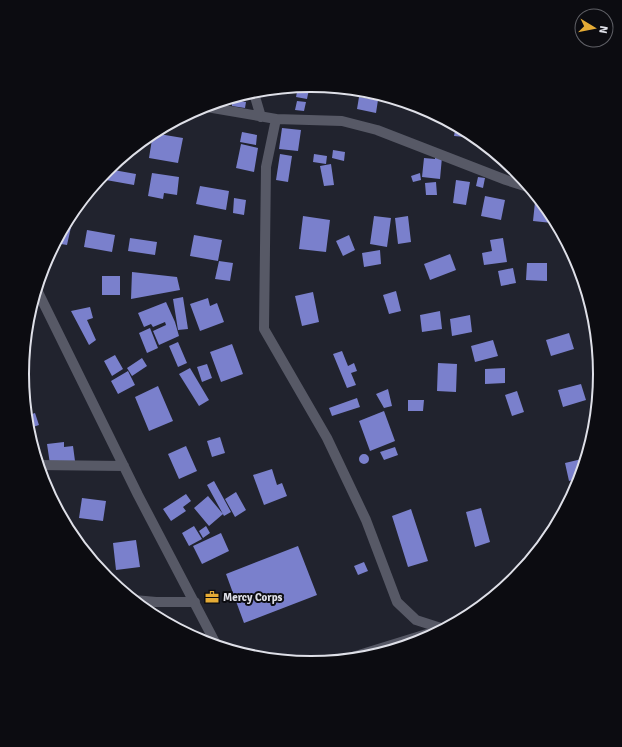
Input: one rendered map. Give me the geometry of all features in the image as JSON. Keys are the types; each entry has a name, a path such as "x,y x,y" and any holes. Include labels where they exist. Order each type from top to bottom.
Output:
{"street":[{"path":"255,97 261,117"},
{"path":"214,108 276,119 342,121 377,130 520,184"},
{"path":"276,119 266,167 264,329 327,438 366,520 398,602 416,620 435,626"},
{"path":"40,297 124,466 213,638"},
{"path":"44,465 124,466"},
{"path":"144,601 195,602"}],"building":[{"path":"297,92 308,92 307,99 296,97"},
{"path":"359,97 378,100 376,113 357,109"},
{"path":"238,101 246,102 245,108 232,106 232,103"},
{"path":"297,101 306,102 304,111 295,110"},
{"path":"282,128 301,130 298,151 279,149"},
{"path":"455,131 465,137 454,136"},
{"path":"242,132 257,135 256,145 240,142"},
{"path":"161,134 183,138 178,163 149,158 152,141"},
{"path":"241,144 258,148 254,172 236,168"},
{"path":"333,150 345,152 344,161 332,158"},
{"path":"280,154 292,156 288,182 276,180"},
{"path":"314,154 327,156 326,164 313,162"},
{"path":"435,156 442,157 440,179 422,177 424,158 435,159"},
{"path":"331,164 334,185 324,186 320,166"},
{"path":"116,170 136,174 134,185 106,180"},
{"path":"152,173 179,177 177,195 164,193 163,199 148,196"},
{"path":"420,173 421,180 413,182 411,176"},
{"path":"478,177 485,178 483,188 476,186"},
{"path":"456,180 470,182 466,205 453,203"},
{"path":"436,182 437,195 426,195 425,183"},
{"path":"200,186 229,191 226,210 196,204"},
{"path":"485,196 505,200 501,220 481,216"},
{"path":"234,198 246,200 244,215 233,213"},
{"path":"535,202 549,223 533,221"},
{"path":"303,216 330,220 326,252 299,249"},
{"path":"374,216 391,218 387,247 370,244"},
{"path":"408,216 411,242 398,244 395,218"},
{"path":"70,227 71,227 67,245 61,244"},
{"path":"87,230 115,235 112,252 84,247"},
{"path":"194,235 222,240 218,261 190,256"},
{"path":"349,235 355,250 343,256 336,241"},
{"path":"130,238 157,242 155,255 128,251"},
{"path":"503,238 507,262 484,265 482,253 492,251 490,240"},
{"path":"380,250 381,264 364,267 362,253"},
{"path":"450,254 456,270 430,280 424,264"},
{"path":"219,261 233,263 230,281 215,279"},
{"path":"527,263 547,263 547,281 526,280"},
{"path":"513,268 516,283 501,286 498,271"},
{"path":"132,272 177,277 180,290 131,299"},
{"path":"102,276 120,276 120,295 102,295"},
{"path":"396,291 401,311 389,314 383,295"},
{"path":"313,292 319,322 302,326 295,296"},
{"path":"183,297 188,329 178,330 173,299"},
{"path":"208,298 210,306 217,303 224,322 200,331 190,304"},
{"path":"166,302 175,322 179,336 159,345 153,331 166,325 165,322 153,327 151,324 144,327 138,313"},
{"path":"90,307 93,318 87,320 96,340 89,345 71,311"},
{"path":"440,311 442,329 422,332 420,315"},
{"path":"470,315 472,332 452,336 450,319"},
{"path":"150,328 158,348 147,353 139,333"},
{"path":"569,333 574,349 551,356 546,340"},
{"path":"493,340 498,356 475,362 471,346"},
{"path":"178,342 187,363 178,367 169,346"},
{"path":"232,344 243,374 221,382 210,352"},
{"path":"342,351 348,366 354,363 357,371 351,373 356,385 347,388 333,354"},
{"path":"115,355 123,369 112,376 104,361"},
{"path":"142,358 147,366 132,376 127,368"},
{"path":"438,363 457,364 456,392 437,391"},
{"path":"207,364 212,378 202,382 197,367"},
{"path":"190,368 209,400 199,406 179,374"},
{"path":"505,368 505,383 485,384 485,369"},
{"path":"128,371 135,385 118,394 111,381"},
{"path":"581,384 586,400 563,407 558,390"},
{"path":"158,386 173,421 149,431 135,397"},
{"path":"388,389 392,406 384,408 376,394"},
{"path":"517,391 524,412 512,416 505,395"},
{"path":"357,398 360,407 332,416 329,408"},
{"path":"408,400 424,400 423,411 408,411"},
{"path":"384,411 395,441 370,451 359,421"},
{"path":"35,413 39,425 34,427 32,414"},
{"path":"220,437 225,453 212,457 207,441"},
{"path":"64,442 64,447 73,446 75,461 50,464 47,444"},
{"path":"186,446 197,471 179,479 168,454"},
{"path":"395,447 398,455 384,460 380,452"},
{"path":"362,454 366,454 368,455 368,463 362,464 359,461 359,457"},
{"path":"579,460 572,480 569,481 565,463"},
{"path":"272,469 277,485 282,483 287,496 264,505 253,475"},
{"path":"214,481 231,512 224,516 207,485"},
{"path":"236,492 246,510 235,517 225,499"},
{"path":"186,494 191,501 183,507 186,511 171,521 163,509"},
{"path":"208,496 223,514 209,526 194,508"},
{"path":"82,498 106,501 103,521 79,518"},
{"path":"481,508 490,542 475,547 466,512"},
{"path":"411,509 428,561 408,567 392,516"},
{"path":"194,526 202,539 189,546 182,533"},
{"path":"206,526 210,533 203,538 199,531"},
{"path":"221,533 229,551 202,564 193,546"},
{"path":"136,540 140,567 116,570 113,543"},
{"path":"298,546 317,595 244,623 226,574"},
{"path":"364,562 368,571 358,575 354,566"}],"place":[{"name":"Mercy Corps","path":"212,597"}]}
